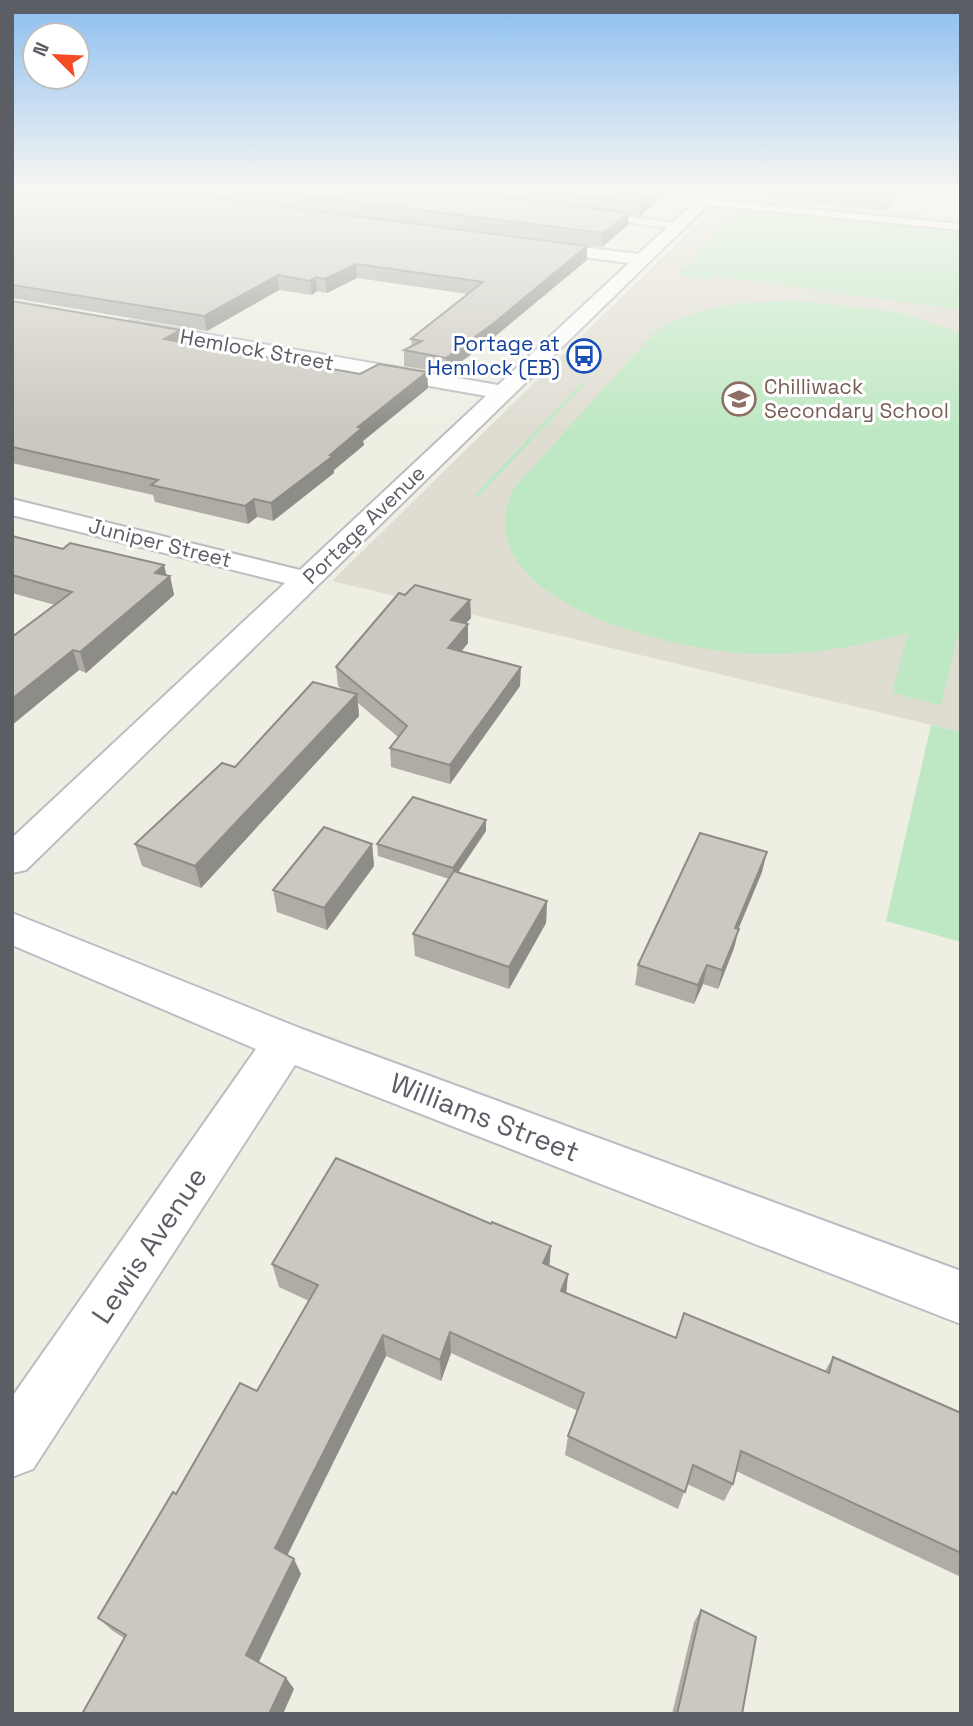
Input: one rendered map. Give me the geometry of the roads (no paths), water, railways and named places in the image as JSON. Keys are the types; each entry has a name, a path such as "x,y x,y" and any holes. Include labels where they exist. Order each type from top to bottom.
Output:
{"street":[{"name":"Portage Avenue","path":"12,860 632,271"},
{"name":"Hemlock Street","path":"108,323 503,393"},
{"name":"Juniper Street","path":"12,507 307,580"},
{"name":"Williams Street","path":"12,928 286,1042 961,1298"},
{"name":"Lewis Avenue","path":"12,1448 286,1042"}],"place":[{"name":"Portage at Hemlock (EB)","path":"584,356"},
{"name":"Chilliwack Secondary School","path":"739,399"}]}
